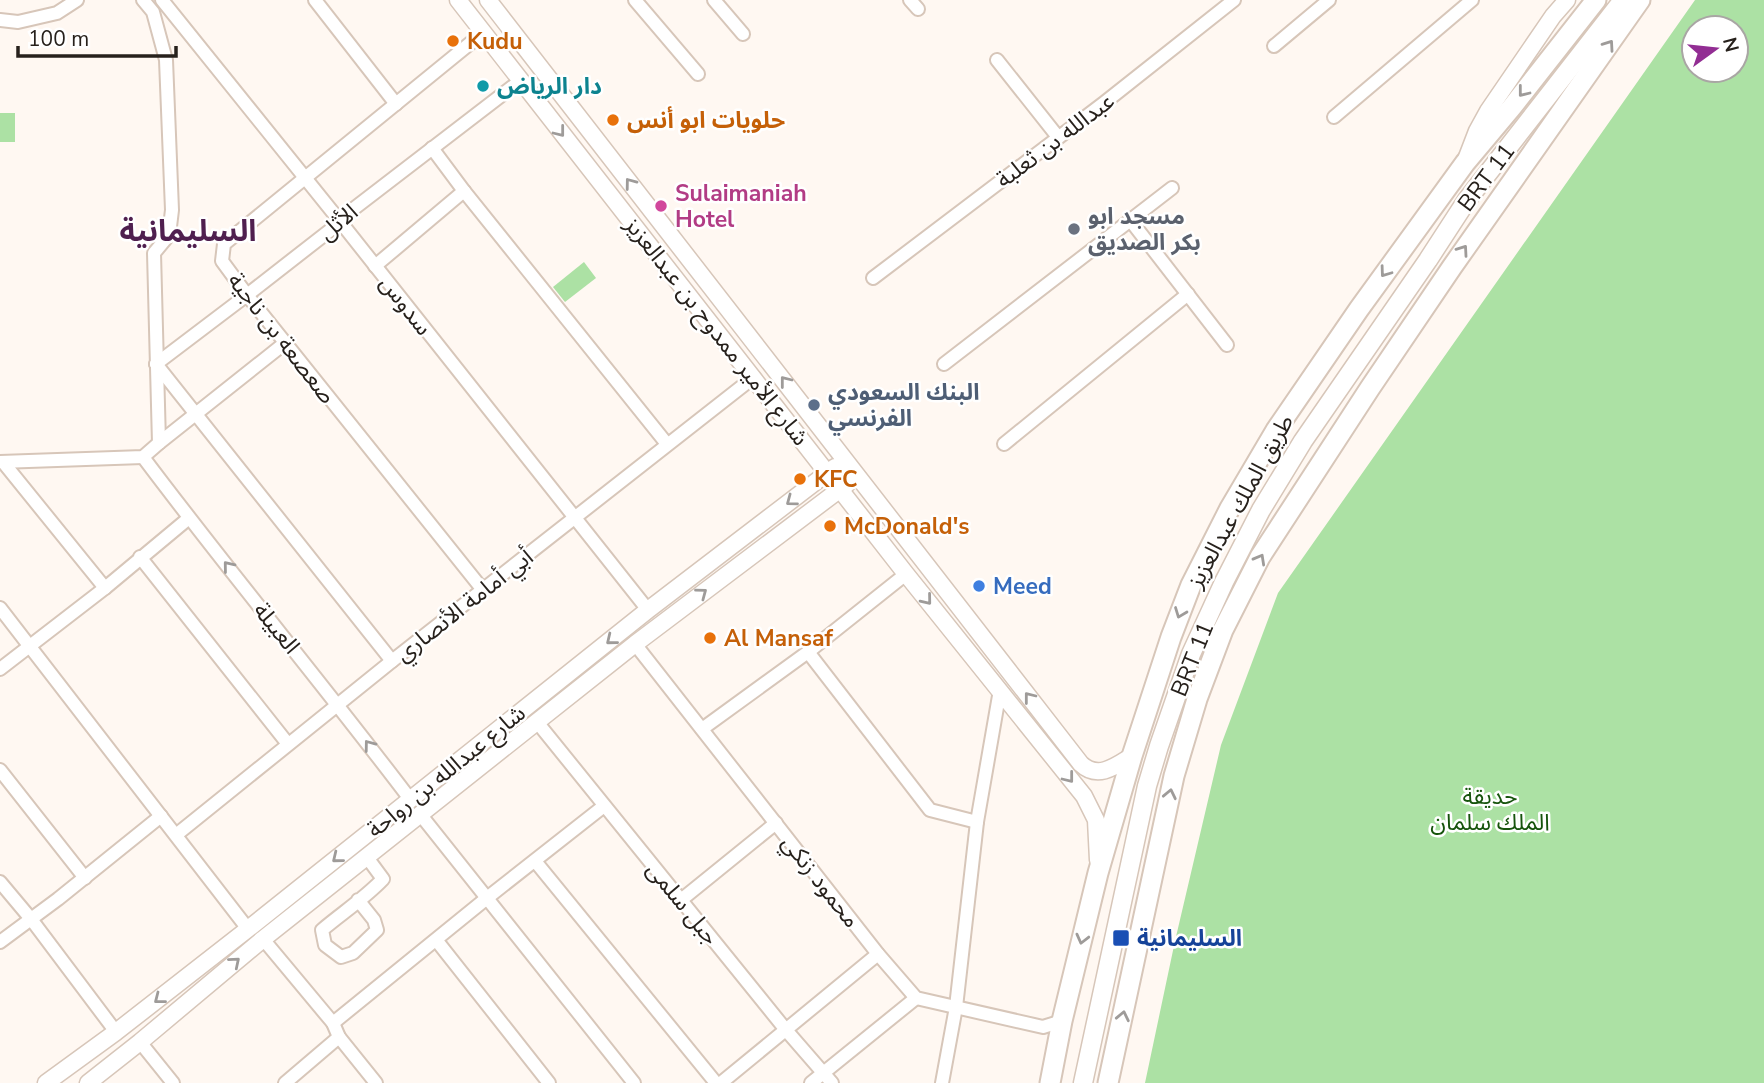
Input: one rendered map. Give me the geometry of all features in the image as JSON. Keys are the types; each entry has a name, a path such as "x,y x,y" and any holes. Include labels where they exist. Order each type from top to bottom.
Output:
{"main road":[{"name":"طريق الملك عبدالعزيز","path":"1108,1083 1174,776 1197,699 1223,630 1260,557 1370,388 1636,2"},
{"name":"BRT 11","path":"1083,1083 1147,786 1191,654 1224,582 1261,510 1303,441 1428,260 1466,200 1574,64 1636,2"},
{"name":"طريق الملك عبدالعزيز","path":"1050,1083 1062,1021 1098,873 1132,756 1191,585 1230,508 1276,430 1359,309 1465,163 1593,4"},
{"name":"BRT 11","path":"1535,112 1593,4"}],"street":[{"path":"0,20 18,22 57,13 78,0"},
{"path":"143,0 153,12 166,60 172,210 169,235 154,253 159,443"},
{"name":"سدوس","path":"162,0 648,610"},
{"path":"315,0 396,104"},
{"name":"شارع الأمير ممدوح بن عبدالعزيز","path":"458,0 906,574 1084,796 1096,820 1098,873"},
{"name":"شارع الأمير ممدوح بن عبدالعزيز","path":"488,0 1081,764 1086,769 1100,772 1132,756"},
{"path":"635,0 698,74"},
{"path":"714,0 743,34"},
{"name":"عبدالله بن ثعلبة","path":"873,278 1104,103 1234,0"},
{"path":"1274,46 1329,0"},
{"path":"1334,117 1472,0"},
{"path":"1465,163 1476,131 1488,111 1553,16 1567,0"},
{"name":"صعصعة بن ناجية","path":"483,590 222,261 224,244 484,32"},
{"path":"997,60 1058,136"},
{"name":"الأثل","path":"156,364 520,81"},
{"path":"432,148 667,444"},
{"path":"944,364 1172,188"},
{"path":"375,266 464,191"},
{"path":"1131,220 1227,345"},
{"path":"1004,444 1188,294"},
{"path":"1,462 143,457 285,343"},
{"path":"156,364 392,661"},
{"name":"أبي أمامة الأنصاري","path":"176,835 392,661 754,377"},
{"name":"العبيلة","path":"143,457 410,799"},
{"name":"شارع عبدالله بن رواحة","path":"46,1083 248,929 648,610 845,459"},
{"path":"1,462 104,588"},
{"name":"شارع عبدالله بن رواحة","path":"88,1083 366,856 635,644 858,476"},
{"path":"0,669 189,518"},
{"path":"140,558 288,744"},
{"path":"702,729 808,652 906,574"},
{"path":"0,608 248,929"},
{"name":"محمود زنكي","path":"635,644 878,954 916,998"},
{"path":"808,652 930,810 977,822"},
{"path":"942,1083 956,1007 977,822 1000,690"},
{"name":"جبل سلمى","path":"537,722 786,1030 828,1078"},
{"path":"0,770 85,878"},
{"path":"333,1023 604,806"},
{"path":"421,814 634,1083"},
{"path":"0,942 161,816"},
{"path":"681,900 776,823"},
{"path":"358,900 374,920 377,930 353,953 341,957 325,945 322,930 383,879 366,856"},
{"path":"535,861 718,1083 878,954"},
{"path":"0,882 116,1032"},
{"path":"263,939 333,1023 339,1037 376,1083"},
{"path":"436,941 550,1083"},
{"path":"810,1083 828,1078 916,998 1043,1027 1062,1021"},
{"path":"285,1083 339,1037"},
{"path":"140,1042 173,1083"}],"green space":[{"name":"حديقة الملك سلمان","path":"1695,0 1764,0 1764,1083 1145,1083 1221,745 1278,593 1680,21 1680,84 1750,84 1750,14 1685,14"},
{"path":"0,113 15,113 15,142 0,142"},
{"path":"584,262 596,278 565,302 553,287"}],"place":[{"name":"Kudu","path":"453,41"},
{"name":"دار الرياض","path":"483,86"},
{"name":"حلويات ابو أنس","path":"613,120"},
{"name":"Sulaimaniah Hotel","path":"661,206"},
{"name":"مسجد ابو بكر الصديق","path":"1074,229"},
{"name":"البنك السعودي الفرنسي","path":"814,405"},
{"name":"KFC","path":"800,479"},
{"name":"McDonald's","path":"830,526"},
{"name":"Meed","path":"979,586"},
{"name":"Al Mansaf","path":"710,638"},
{"name":"السليمانية","path":"1121,938"}],"district":[{"name":"السليمانية","path":"188,231"}]}
